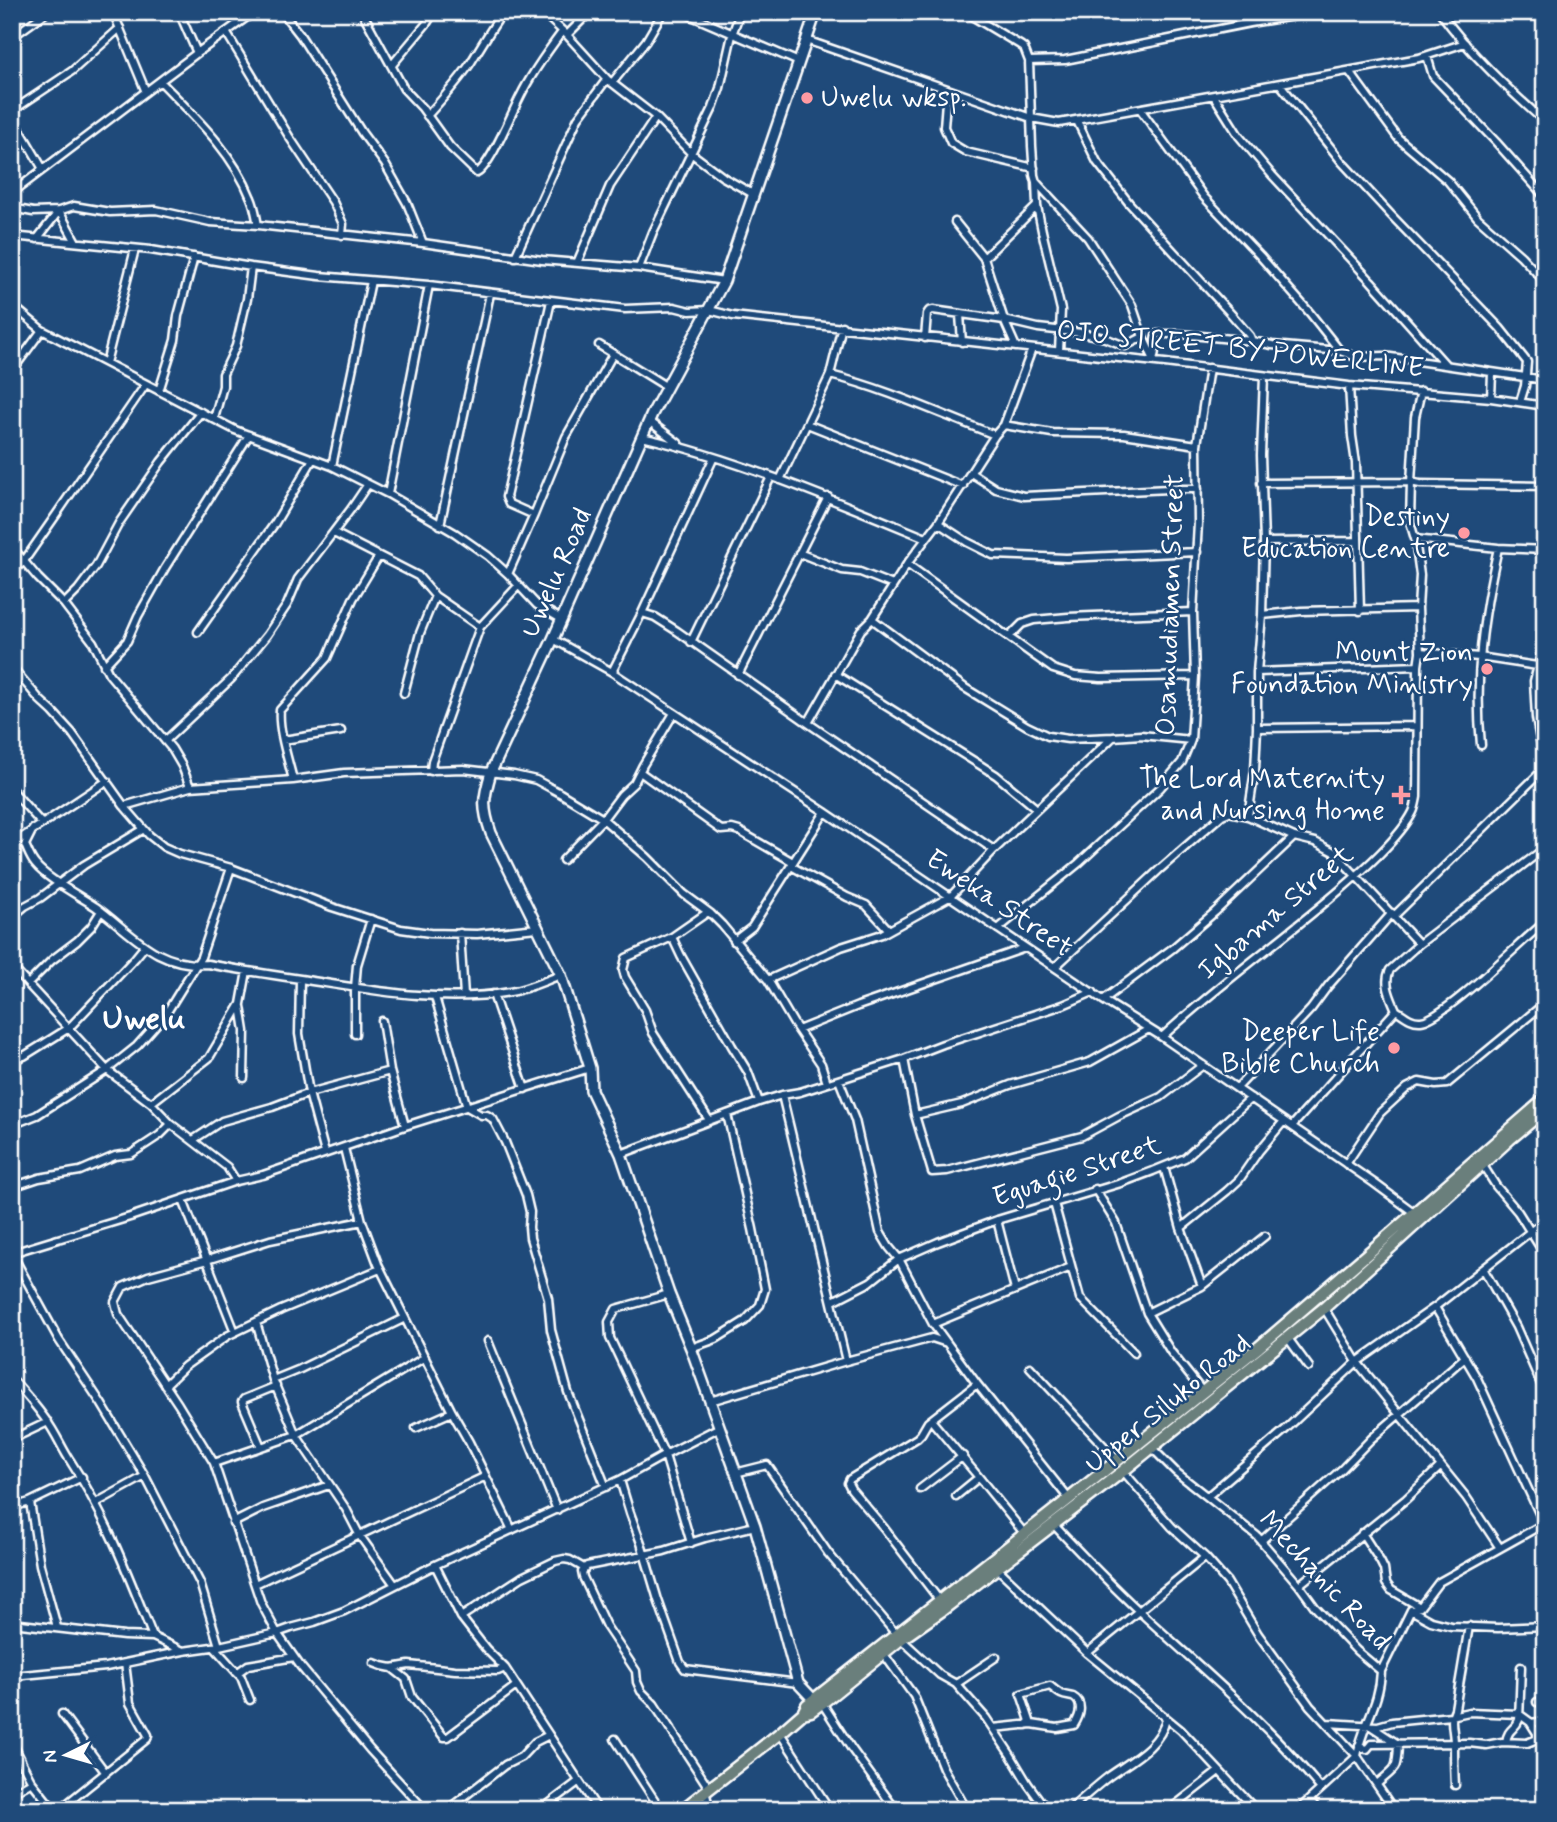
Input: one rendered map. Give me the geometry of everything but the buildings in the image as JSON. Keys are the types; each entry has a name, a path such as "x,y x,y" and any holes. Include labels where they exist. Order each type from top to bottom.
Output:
{"main road":[{"name":"Upper Siluko Road","path":"681,1810 780,1733 803,1713 807,1705 818,1701 883,1653 899,1636 997,1568 1123,1471 1324,1308 1545,1099"},
{"name":"Upper Siluko Road","path":"818,1701 1259,1347 1545,1110"}],"street":[{"path":"12,37 47,12"},
{"path":"113,12 146,92"},
{"path":"179,12 197,53"},
{"path":"12,194 254,12"},
{"path":"282,12 300,35 362,134 385,164 407,203 423,243"},
{"path":"362,12 404,89 450,147 475,173 479,173 493,153 521,94 550,48 590,12"},
{"path":"392,65 433,12"},
{"path":"428,116 469,65 503,12"},
{"path":"542,12 610,81 656,117 691,153 723,177 753,194"},
{"path":"515,257 578,118 646,41 663,12"},
{"path":"682,12 799,62"},
{"path":"639,268 653,232 713,108 740,12"},
{"name":"Uwelu Road","path":"798,1683 755,1526 669,1294 621,1154 592,1090 590,1068 561,975 491,833 484,814 484,795 491,772 649,421 724,281 816,12"},
{"path":"965,12 1024,48 1029,61 1037,206 1061,310 1059,351"},
{"path":"1029,61 1065,60 1250,23 1320,12"},
{"path":"1440,12 1465,43 1545,122"},
{"path":"43,169 12,113 72,71 120,28"},
{"path":"226,32 290,138 333,202 343,224 342,234"},
{"path":"806,40 1031,118 1059,123 1427,56 1465,43"},
{"path":"1427,56 1433,76 1545,197"},
{"path":"1349,71 1398,138 1448,181 1478,218 1521,256 1545,282"},
{"path":"160,81 207,129 231,160 252,200 258,225"},
{"path":"1280,84 1342,162 1500,328 1527,362 1520,402"},
{"path":"947,89 944,127 951,143 966,152 1034,168"},
{"path":"1214,96 1239,135 1272,175 1445,364"},
{"path":"1140,108 1204,197 1268,265 1340,351"},
{"path":"577,262 610,186 656,117"},
{"path":"1077,121 1097,162 1129,203 1232,315 1252,341"},
{"path":"1037,182 1088,239 1132,305 1154,360"},
{"path":"12,208 33,212 59,211 75,206 110,212 156,210 210,222 423,243 515,257 639,268 724,281"},
{"path":"984,258 1037,206"},
{"path":"37,239 59,211"},
{"path":"59,211 76,243"},
{"path":"955,222 984,258 1004,320 1016,347"},
{"path":"12,236 135,248 251,267 429,285 551,301 625,309 674,307 690,311 709,310 733,316 1032,349"},
{"path":"106,363 135,248"},
{"path":"159,391 194,257"},
{"path":"214,419 223,386 223,374 236,346 251,267"},
{"path":"332,466 371,281"},
{"path":"388,494 429,285"},
{"path":"440,525 491,294"},
{"path":"534,514 509,504 506,497 551,301"},
{"path":"12,305 42,330 214,419 332,466 388,494 455,533 488,556 508,573 537,605 561,619"},
{"path":"925,338 928,314 933,310 1105,338 1125,346 1143,337"},
{"path":"960,315 961,342"},
{"path":"780,480 830,375 842,326"},
{"path":"12,371 42,330"},
{"path":"1154,360 1154,339 1157,334 1181,334 1340,351 1356,356 1384,356 1545,380"},
{"path":"599,345 667,387"},
{"path":"1124,359 1125,346"},
{"name":"OJO STREET BY POWERLINE","path":"807,723 861,631 872,619 1003,425 1032,349 1154,360 1349,386 1491,398 1545,406"},
{"path":"508,573 566,437 613,354"},
{"name":"Osamudiamen Street","path":"998,929 1079,863 1160,788 1182,762 1191,740 1195,676 1193,612 1197,552 1197,445 1209,369"},
{"path":"1491,398 1492,373"},
{"path":"830,375 904,398 995,435"},
{"path":"1248,816 1255,771 1257,672 1262,615 1264,542 1261,483 1264,376"},
{"path":"12,572 23,561 146,384"},
{"path":"1349,386 1356,463 1360,611"},
{"name":"Igbama Street","path":"1163,1037 1185,1015 1295,929 1357,875 1384,848 1414,810 1417,797 1420,575 1410,522 1415,417 1421,391"},
{"path":"64,604 96,566 120,523 161,461 201,412"},
{"path":"649,421 683,446"},
{"path":"807,424 962,486"},
{"path":"1003,425 1052,433 1124,434 1197,445"},
{"path":"104,666 127,641 165,568 249,435"},
{"path":"642,437 683,446 828,497 926,538"},
{"path":"612,672 714,457"},
{"path":"198,632 275,523 313,459"},
{"path":"971,473 996,489 1024,496 1198,489"},
{"path":"691,642 771,477"},
{"path":"1261,483 1356,481 1545,486"},
{"path":"164,741 231,679 267,635 287,605 298,579 368,484"},
{"path":"738,675 828,497"},
{"path":"938,523 993,555 1066,558 1197,552"},
{"path":"334,533 418,576 435,596 480,627"},
{"path":"1415,539 1545,550"},
{"path":"1264,542 1357,541"},
{"path":"12,547 64,604 93,642 108,674 172,749 182,765 190,787"},
{"path":"1481,745 1479,657 1487,594 1498,548"},
{"path":"799,553 842,570 860,572 893,585"},
{"path":"293,780 280,710 327,658 353,599 379,556"},
{"path":"907,564 1054,669 1075,676 1101,678 1195,676"},
{"path":"431,771 432,761 480,627 519,586"},
{"path":"404,693 435,596"},
{"path":"1262,615 1301,611 1418,608"},
{"path":"1009,637 1022,624 1034,620 1193,612"},
{"path":"642,613 655,617 994,850"},
{"path":"872,619 965,688 1037,732 1068,739 1141,735 1191,740"},
{"name":"Eweka Street","path":"553,639 612,672 825,811 1163,1037 1418,1217"},
{"path":"1237,1088 1393,915 1545,768 1536,718 1534,681 1545,639"},
{"path":"1420,652 1479,657 1536,666"},
{"path":"1257,672 1418,666"},
{"path":"12,667 40,701 72,733 124,806 164,847 401,929 430,933 477,933 537,928"},
{"path":"835,674 996,775 1037,809"},
{"path":"12,685 22,679"},
{"path":"563,860 634,783 674,713"},
{"path":"1257,728 1417,726"},
{"path":"284,740 341,731"},
{"path":"768,980 841,947 882,934 951,896 994,850 1113,737"},
{"path":"124,806 190,787 293,780 344,772 463,769 536,780 603,819 684,894 722,925 768,980 821,1064 827,1083"},
{"path":"640,772 722,830 739,831 848,897 866,905 889,930"},
{"path":"13,843 107,781"},
{"path":"12,790 42,824"},
{"path":"734,941 752,927 825,811"},
{"path":"1055,967 1160,869 1222,815 1229,812 1248,816 1334,852 1419,944"},
{"path":"24,845 33,829"},
{"path":"12,917 102,853 144,829"},
{"path":"1104,1000 1173,948 1294,837"},
{"path":"13,843 24,845"},
{"path":"24,845 41,870 101,911 144,947 178,961 355,988 435,997 493,994 528,988 561,975"},
{"path":"1545,848 1419,944 1390,970 1387,985 1396,1010 1412,1020 1433,1017 1545,922"},
{"path":"12,1125 37,1115 107,1070 137,1046 160,1020 197,965 205,948 231,868"},
{"path":"28,984 52,960 77,941 101,911"},
{"path":"708,912 672,937 626,958 623,970 645,1010 653,1034 709,1120"},
{"path":"355,1034 357,965 371,919"},
{"path":"460,933 464,996"},
{"path":"672,937 748,1072 759,1102"},
{"path":"13,1058 24,1056 69,1028 144,947"},
{"path":"798,1030 1025,947"},
{"path":"12,967 107,1070 151,1103 170,1124 227,1167 236,1181"},
{"path":"244,1078 245,1031 241,1004 247,971"},
{"path":"300,979 299,1034 309,1093 325,1153"},
{"path":"621,1154 759,1102 904,1059 1063,1005 1093,992"},
{"path":"493,994 525,1089"},
{"path":"435,997 467,1107 493,1119 526,1195 530,1212 530,1238 548,1298 551,1330 568,1392 606,1487"},
{"path":"1346,1164 1380,1113 1407,1088 1419,1082 1447,1084 1545,1003"},
{"path":"151,1103 209,1058 241,1004"},
{"path":"1292,1126 1396,1010"},
{"path":"383,1021 390,1071 405,1126"},
{"path":"915,1115 962,1104 1010,1084 1090,1062 1149,1029"},
{"path":"904,1059 915,1115 932,1172 947,1171 1082,1136 1161,1097 1203,1065"},
{"path":"250,1700 241,1676 216,1646 200,1583 145,1476 59,1340 12,1253 236,1181 263,1175 405,1126 590,1068"},
{"path":"193,1140 222,1121 390,1071"},
{"path":"839,1080 855,1120 880,1232 900,1259 933,1324 1069,1499"},
{"path":"782,1095 846,1361"},
{"name":"Eguagie Street","path":"833,1301 870,1282 900,1259 939,1242 998,1220 1121,1183 1185,1157 1251,1098"},
{"path":"691,1348 716,1339 746,1321 760,1305 765,1289 727,1114"},
{"path":"1181,1228 1239,1180 1284,1121"},
{"path":"12,1186 80,1171 115,1156 131,1154 170,1124"},
{"path":"344,1148 362,1221 380,1269 512,1530"},
{"path":"1482,1164 1518,1212 1545,1255"},
{"path":"1164,1167 1181,1228 1202,1286"},
{"path":"1095,1189 1116,1223 1147,1313 1171,1352 1202,1391"},
{"path":"183,1200 236,1332"},
{"path":"1054,1203 1080,1298 1134,1353"},
{"path":"998,1220 1016,1290"},
{"path":"1208,1496 1286,1429 1357,1362 1484,1270 1545,1220"},
{"path":"362,1221 270,1240 148,1276 123,1287 115,1302 118,1314 214,1463 261,1603 277,1633 370,1750 425,1810"},
{"path":"1147,1313 1202,1286 1265,1236"},
{"path":"933,1324 1072,1267"},
{"path":"165,1385 227,1336 380,1269"},
{"path":"1484,1270 1516,1327 1545,1392"},
{"path":"669,1294 616,1309 608,1322 610,1338 665,1455 691,1543"},
{"path":"1381,1671 1411,1610 1420,1607 1439,1582 1545,1523 1477,1378 1435,1307"},
{"path":"1324,1308 1357,1362 1466,1497 1500,1548"},
{"path":"261,1447 242,1402 244,1399 405,1318"},
{"path":"256,1322 274,1383 296,1435 346,1509 360,1536 395,1585"},
{"path":"710,1401 932,1338 947,1343"},
{"path":"1287,1338 1309,1367"},
{"path":"488,1341 557,1510"},
{"path":"214,1463 296,1435 425,1357"},
{"path":"1261,1541 1342,1469 1399,1413 1465,1357"},
{"path":"1030,1367 1117,1460"},
{"path":"12,1379 48,1422 70,1462 82,1477 123,1562 153,1637"},
{"path":"940,1601 848,1483 867,1467 917,1438 928,1422 977,1384"},
{"path":"416,1428 452,1412"},
{"path":"931,1420 1024,1533"},
{"path":"12,1439 48,1422"},
{"path":"12,1679 23,1675 106,1667 277,1633 314,1622 344,1611 435,1564 606,1487 720,1427"},
{"name":"Mechanic Road","path":"1151,1447 1176,1472 1261,1541 1315,1607 1381,1671 1380,1687 1361,1737 1357,1756"},
{"path":"920,1489 962,1457"},
{"path":"735,1473 767,1465 828,1553 899,1636 940,1675 956,1684 993,1728 1047,1810"},
{"path":"1299,1585 1406,1499 1441,1466"},
{"path":"1123,1471 1172,1527 1227,1583 1258,1634 1310,1706 1357,1756 1394,1810"},
{"path":"956,1496 975,1482 977,1475"},
{"path":"96,1503 145,1476"},
{"path":"255,1584 486,1476"},
{"path":"12,1507 30,1502 82,1477"},
{"path":"620,1480 657,1600 685,1669 798,1683 818,1701 896,1810"},
{"path":"233,1523 263,1508 329,1485"},
{"path":"30,1502 40,1565 57,1627"},
{"path":"1053,1524 1105,1580 1240,1703 1321,1789"},
{"path":"461,1617 522,1577 555,1561 570,1560 584,1568 613,1560 645,1556 755,1526"},
{"path":"1362,1533 1380,1560 1386,1583 1391,1590 1420,1607"},
{"path":"1087,1653 1205,1558"},
{"path":"435,1564 461,1617 505,1668 598,1810"},
{"path":"584,1568 583,1577 606,1626 636,1671 641,1691 654,1704 707,1789 710,1810"},
{"path":"997,1568 1087,1653 1181,1730 1256,1810"},
{"path":"1411,1610 1431,1621 1451,1626 1545,1626"},
{"path":"12,1623 153,1637 183,1651"},
{"path":"1455,1785 1451,1716 1455,1709 1469,1626"},
{"path":"883,1653 914,1696 943,1768 967,1810"},
{"path":"237,1673 248,1665 294,1657"},
{"path":"956,1684 996,1657"},
{"path":"374,1662 382,1667 393,1668 410,1665 498,1671 505,1668"},
{"path":"59,1810 147,1739 130,1703 125,1663"},
{"path":"1506,1742 1509,1731 1518,1723 1520,1715 1521,1667"},
{"path":"393,1668 406,1679 412,1698 444,1737 448,1737 516,1686"},
{"path":"993,1728 1027,1725 1057,1728 1074,1725 1079,1716 1079,1702 1050,1686 1021,1694 1030,1721 1027,1725"},
{"path":"1325,1722 1378,1726 1469,1712 1520,1715 1531,1723 1537,1739"},
{"path":"62,1714 106,1773"},
{"path":"1069,1810 1146,1750 1161,1733 1166,1719"},
{"path":"1531,1723 1545,1721"},
{"path":"1367,1726 1376,1728 1398,1744"},
{"path":"780,1733 830,1810"},
{"path":"447,1810 505,1765 521,1757 535,1742 548,1735"},
{"path":"1359,1745 1367,1749 1371,1744 1486,1745 1527,1743 1545,1736"},
{"path":"615,1739 662,1810"},
{"path":"12,1742 32,1782 54,1810"},
{"path":"1377,1784 1394,1770 1398,1763 1398,1744"},
{"path":"1298,1810 1357,1756"},
{"path":"1169,1810 1219,1771"},
{"path":"12,1793 32,1782"},
{"path":"541,1810 578,1782"},
{"path":"1310,1799 1317,1810"}],"place":[{"name":"Uwelu wksp.","path":"807,98"},
{"name":"Destiny Education Centre","path":"1464,533"},
{"name":"Mount Zion Foundation Ministry","path":"1487,669"},
{"name":"The Lord Maternity and Nursing Home","path":"1401,795"},
{"name":"Deeper Life Bible Church","path":"1394,1048"}],"district":[{"name":"Uwelu","path":"144,1019"}]}
